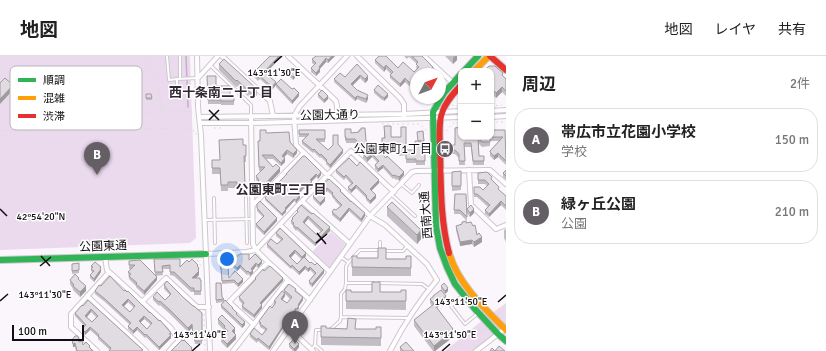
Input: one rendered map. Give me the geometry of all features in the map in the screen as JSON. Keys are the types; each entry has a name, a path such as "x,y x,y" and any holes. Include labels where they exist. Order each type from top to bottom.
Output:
{"street":[{"path":"197,56 210,351"},
{"path":"198,78 218,56"},
{"path":"222,56 270,101 273,116"},
{"path":"288,56 336,101 338,121"},
{"path":"347,56 300,106 294,116 296,145 370,216 385,225 427,264 437,280 409,318 390,351"},
{"path":"357,56 400,98 404,104 404,119"},
{"path":"424,56 453,83"},
{"path":"467,68 478,56"},
{"path":"477,68 490,56 506,70"},
{"path":"433,115 444,93 458,77"},
{"name":"西南大通","path":"458,89 447,102 442,115 440,131 436,226 440,248 455,284 463,296 490,326 506,341"},
{"path":"494,111 506,110"},
{"name":"公園大通り","path":"442,115 458,112"},
{"name":"公園大通り","path":"199,117 404,114 458,117"},
{"name":"公園大通り","path":"200,123 404,119 433,115"},
{"name":"西南大通","path":"433,115 441,210 446,243 453,264 463,282 476,300 506,329"},
{"path":"494,117 506,116"},
{"path":"251,117 253,244 256,250 268,262 310,300"},
{"path":"206,254 247,252 256,250 351,151 392,193"},
{"path":"252,205 304,153"},
{"path":"469,170 471,205 496,229 506,225"},
{"path":"273,351 370,216 412,172 490,170 506,184"},
{"path":"302,201 350,244"},
{"path":"280,225 330,272"},
{"name":"公園東通","path":"0,260 206,254"},
{"path":"105,258 107,270 170,327 179,340 169,351"},
{"path":"253,324 229,302 268,262"},
{"path":"97,351 71,327 71,314 109,272"},
{"path":"142,302 166,278 197,308 209,307"},
{"path":"233,351 288,280"},
{"path":"87,296 146,351"},
{"path":"289,328 312,350"},
{"path":"476,351 506,329"}],"lane":[{"path":"167,56 169,80 198,78"},
{"path":"180,56 180,79"},
{"path":"210,65 251,104 251,117"},
{"path":"177,79 177,93"},
{"path":"401,184 412,193 419,185"},
{"path":"392,193 415,216"},
{"path":"214,198 216,243"},
{"path":"246,198 247,243"},
{"path":"205,220 253,219"},
{"path":"380,242 380,250"},
{"path":"312,350 315,345 316,330 330,330 340,321 341,294 345,289 346,268 348,263 360,250 403,251 407,246"},
{"path":"341,257 348,263"},
{"path":"346,283 422,284 429,289"},
{"path":"463,296 451,306 465,324 478,313"},
{"path":"341,317 409,318"},
{"path":"315,345 322,351"}],"path":[{"path":"29,66 32,56"},
{"path":"146,56 146,64 158,84 162,113"},
{"path":"451,104 458,106"},
{"path":"494,106 506,105"},
{"path":"142,113 192,111"},
{"path":"0,112 10,112"},
{"path":"494,122 506,122"},
{"path":"446,131 453,123 458,123"},
{"path":"142,129 193,128 194,134 201,135"},
{"path":"0,131 64,130"},
{"path":"196,259 202,266"},
{"path":"450,351 476,330 485,330 490,326"}],"shaded area":[{"path":"0,56 190,56 196,238 190,243 0,250"},
{"path":"331,232 346,245 330,268 312,252"},
{"path":"506,303 506,328 476,351 445,351 484,319"}],"building":[{"path":"270,56 279,56 264,72 276,82 272,87 260,76 258,78 253,73"},
{"path":"316,56 332,56 328,60 326,58 316,73 311,68 316,63 312,59"},
{"path":"379,56 386,56 398,68 403,62 410,68 410,83 405,78 400,84 390,75 393,72 386,65 384,68 375,60"},
{"path":"412,56 422,56 433,67 418,68 419,67 416,64 418,62"},
{"path":"224,59 257,89 254,92 253,91 251,93 237,80 236,81 219,64"},
{"path":"357,64 368,76 365,79 360,75 351,84 357,90 368,95 366,99 357,96 355,98 334,79 340,73 345,77"},
{"path":"489,66 495,66 503,73 502,75 506,79 506,91 502,87 496,93 494,91 494,68 487,68"},
{"path":"292,68 297,72 293,77 288,72"},
{"path":"207,76 216,76 216,86 230,86 230,97 234,97 234,101 208,100"},
{"path":"5,78 10,82 10,88 0,99 0,83"},
{"path":"281,79 299,93 292,101 276,84"},
{"path":"378,85 388,94 384,98 374,90"},
{"path":"322,90 328,96 324,100 318,94"},
{"path":"146,94 151,94 152,98 146,98"},
{"path":"384,126 391,126 391,137 401,137 401,127 406,127 406,151 399,152 398,148 390,149 390,144 382,144 382,138 385,138"},
{"path":"361,128 365,128 366,141 386,158 387,156 404,172 399,177 393,176 383,165 378,169 375,165 379,161 372,154 367,158 363,154 366,151 355,139 346,139 345,129 351,129 351,133 359,132"},
{"path":"455,128 458,128 458,140 478,140 479,156 484,156 484,161 473,161 471,143 464,143 465,161 459,161 459,154 455,150 452,150 452,145 455,145"},
{"path":"260,130 266,130 266,133 289,132 290,142 297,150 293,154 287,150 282,156 285,158 281,163 273,155 262,155 273,167 276,164 280,168 263,186 258,181 259,180 256,176 265,167 259,167 258,141 260,141"},
{"path":"299,130 325,130 325,139 316,139 328,150 333,145 333,135 338,135 338,144 343,150 330,165 321,154 320,155 302,141 309,134 299,134"},
{"path":"494,130 505,130 506,161 498,153 494,156 490,152 503,137 494,137"},
{"path":"423,131 424,141 418,141 417,132"},
{"path":"243,139 243,145 246,145 246,156 244,156 245,184 228,182 228,185 221,185 220,168 212,168 212,160 220,160 219,140"},
{"path":"480,140 490,140 490,142 482,142"},
{"path":"415,141 421,141 421,150 425,150 425,161 406,159 406,150 415,150"},
{"path":"303,156 305,156 321,172 318,176 316,174 310,180 312,181 306,187 304,185 297,193 300,195 285,208 286,209 282,214 265,198 270,192 269,191 272,188 273,189"},
{"path":"349,158 357,166 360,162 379,180 370,189 376,195 370,201 356,185 351,190 348,187 353,183 346,175 344,177 336,170"},
{"path":"461,171 461,186 452,186 452,172"},
{"path":"487,172 492,177 491,179 499,187 498,189 506,196 506,206 501,201 489,214 485,210 490,205 477,194 474,194 474,187 480,187 483,190 489,184 485,180 478,180 478,173"},
{"path":"329,179 351,202 365,213 361,219 349,208 340,219 332,212 334,209 336,210 342,205 327,188 322,194 325,198 320,203 313,196 316,194 314,192 321,184 322,185"},
{"path":"455,194 466,194 467,217 460,210 454,210"},
{"path":"260,201 277,218 264,232 256,224 264,216 257,208 257,204"},
{"path":"392,202 421,230 417,235 387,207"},
{"path":"301,205 330,227 315,243 297,227 296,228 293,224 294,223 291,221 298,212 297,210","holes":["308,216 323,230 317,235 303,222"]},
{"path":"471,205 474,209 470,213 467,209"},
{"path":"466,221 466,223 471,222 473,226 475,225 477,235 479,233 482,237 474,242 472,240 460,242 456,226"},
{"path":"280,228 306,253 302,257 295,250 289,256 297,264 304,257 310,263 311,262 315,265 317,263 324,270 312,284 309,281 316,273 310,267 308,269 305,266 299,272 292,265 291,267 267,244 271,239 277,244 283,239 276,233"},
{"path":"378,248 386,248 386,259 406,259 406,256 411,256 411,268 352,267 352,256 357,256 357,258 378,258"},
{"path":"233,254 233,260 240,254 249,254 249,260 255,254 262,261 258,265 256,263 251,269 253,270 250,273 240,265 237,268 227,259 229,278 235,271 243,279 238,284 234,280 222,281 220,258 227,258 223,255"},
{"path":"154,259 180,259 180,267 187,260 189,262 192,259 198,265 199,271 192,278 200,278 201,291 194,291 194,288 191,288 174,272 170,272 170,265 162,266 163,272 155,272"},
{"path":"140,260 157,277 144,291 129,276 131,274 128,272 135,265 129,265 129,261"},
{"path":"95,262 101,267 101,269 94,279 90,275 94,271 91,269 93,267 91,266"},
{"path":"79,263 79,270 72,271 72,264"},
{"path":"270,266 283,278 260,303 262,305 254,315 242,306 244,303 239,297 263,269 264,271"},
{"path":"75,274 86,286 80,292 73,286 74,285 70,280"},
{"path":"110,276 124,291 128,291 150,313 159,321 160,320 171,335 159,347 137,327 133,331 128,326 131,323 95,291 99,285 101,286","holes":["128,299 135,306 130,312 122,305","144,316 152,323 147,329 139,321"]},
{"path":"167,281 202,313 202,341 195,341 192,324 188,328 160,301 159,302 153,297 157,292 165,300 171,294 164,285"},
{"path":"372,282 380,282 380,292 401,292 401,290 406,290 406,301 346,301 346,290 351,290 351,292 372,292"},
{"path":"216,283 221,283 222,297 224,299 216,300"},
{"path":"444,283 448,288 445,291 441,286"},
{"path":"289,284 303,297 297,309 296,308 269,347 258,338 257,340 250,334 254,328 262,335 267,329 260,324 261,323 259,321 270,306 272,308 276,302 274,301 282,291 285,293 281,299 287,303 292,297 284,290"},
{"path":"441,290 446,296 435,305 430,299"},
{"path":"88,300 143,350 109,351 111,348 90,327 85,332 82,329 86,325 75,313 82,305 83,306","holes":["91,309 98,316 92,322 85,316"]},
{"path":"225,300 237,313 236,314 245,322 242,325 221,305"},
{"path":"434,304 453,331 434,346 414,320"},
{"path":"222,315 235,328 232,331 236,335 227,344 221,338 228,331 218,319"},
{"path":"348,318 356,319 355,329 376,329 376,327 381,327 381,338 321,337 321,326 326,326 326,328 347,329"},
{"path":"75,336 78,336 79,342 82,341 83,345 86,342 93,351 77,351 75,343 73,344 72,340"},
{"path":"294,339 299,344 294,349 289,344"},
{"path":"182,340 184,340 192,348 191,349 193,351 171,351"},
{"path":"406,342 414,351 403,351 400,347"},
{"path":"499,346 505,351 495,351"}],"waterway":[{"path":"186,56 188,107"}],"traffic: fast":[{"path":"467,68 478,56"},
{"path":"458,77 444,93 433,112 436,226 440,248 455,284 474,308 506,341"},
{"path":"0,260 206,254"}],"traffic: slow":[{"path":"477,68 489,56"},
{"path":"449,253 453,264 465,285 506,330"}],"traffic: jam":[{"path":"490,56 506,70"},
{"path":"449,253 444,227 442,201 440,126 443,109 458,89"}],"place":[{"name":"公園東町1丁目","path":"445,149"},
{"name":"緑ヶ丘公園","path":"97,175"},
{"name":"帯広市立花園小学校","path":"295,344"}],"district":[{"name":"西十条南二十丁目","path":"221,92"},
{"name":"公園東町三丁目","path":"281,189"}]}
